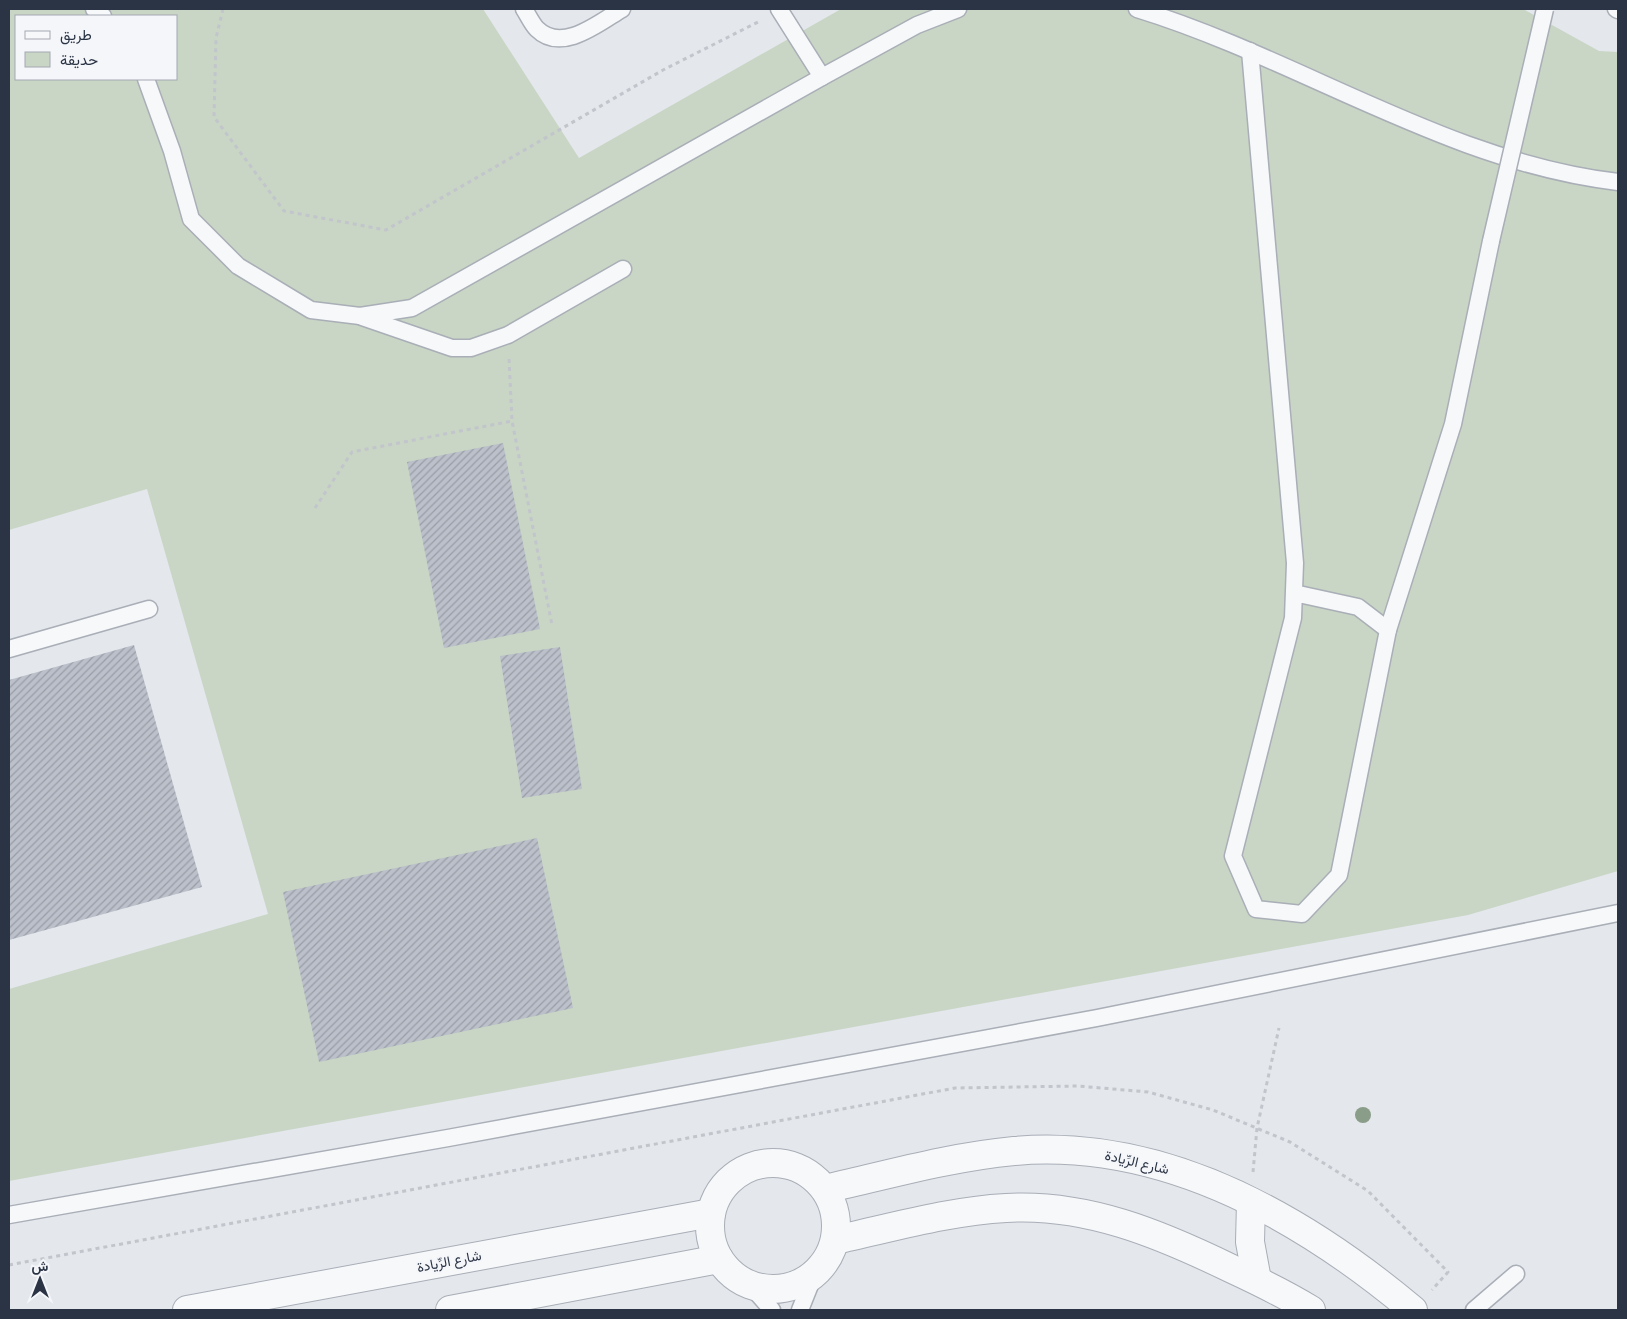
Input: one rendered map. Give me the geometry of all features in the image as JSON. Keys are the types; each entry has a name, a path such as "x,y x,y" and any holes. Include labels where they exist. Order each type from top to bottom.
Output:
{"street":[{"name":"شارع الرِّيادة","path":"825,1189 981,1155 1049,1150 1102,1154 1140,1160 1182,1174 1251,1202 1300,1228 1340,1252 1413,1310"},
{"path":"768,1162 800,1168 814,1177 825,1189 836,1213 835,1240 831,1254 814,1275 799,1284 783,1288 766,1289 750,1285 727,1270 719,1259 710,1236 711,1213 716,1198 725,1184 752,1166 768,1162"},
{"path":"1251,1202 1250,1242 1257,1280"},
{"path":"835,1240 972,1211 1042,1208 1102,1216 1209,1257 1257,1280 1311,1310"},
{"name":"شارع الرِّيادة","path":"187,1310 711,1213"},
{"path":"450,1310 493,1306 719,1259"}],"lane":[{"path":"524,9 537,30 553,37 573,38 622,9"},
{"path":"360,316 412,308 822,77 917,25 958,9"},
{"path":"1137,9 1184,23 1424,129 1526,163 1582,178 1618,182"},
{"path":"1250,51 1295,563 1293,618 1233,856 1256,909 1302,914 1339,875 1388,630 1453,424 1491,241 1545,9"},
{"path":"779,10 822,77"},
{"path":"146,80 172,151 191,219 238,266 310,310 360,316 452,348 471,348 508,335 623,269"},
{"path":"1294,593 1358,607 1388,630"},
{"path":"9,649 149,609"},
{"path":"9,1215 458,1137 1087,1020 1618,913"},
{"path":"1474,1310 1516,1274"},
{"path":"800,1310 814,1275"},
{"path":"750,1285 772,1310"}],"path":[{"path":"223,9 216,38 214,117 272,196 284,211 386,230 663,70 779,10"},
{"path":"508,335 512,421 552,625"},
{"path":"315,508 352,452 512,421"},
{"path":"1251,1202 1257,1128 1279,1028"},
{"path":"9,1265 954,1088 1078,1086 1148,1092 1213,1110 1290,1142 1368,1192 1448,1272 1413,1310"}],"green space":[{"path":"9,9 483,9 579,158 841,9 1523,9 1599,51 1618,52 1618,871 1468,915 9,1181 9,989 268,914 147,489 9,530"}],"building":[{"path":"503,443 540,629 444,648 407,462"},
{"path":"134,645 202,887 9,940 9,680"},
{"path":"560,647 582,789 522,798 500,656"},
{"path":"537,838 573,1008 319,1062 283,892"}]}
